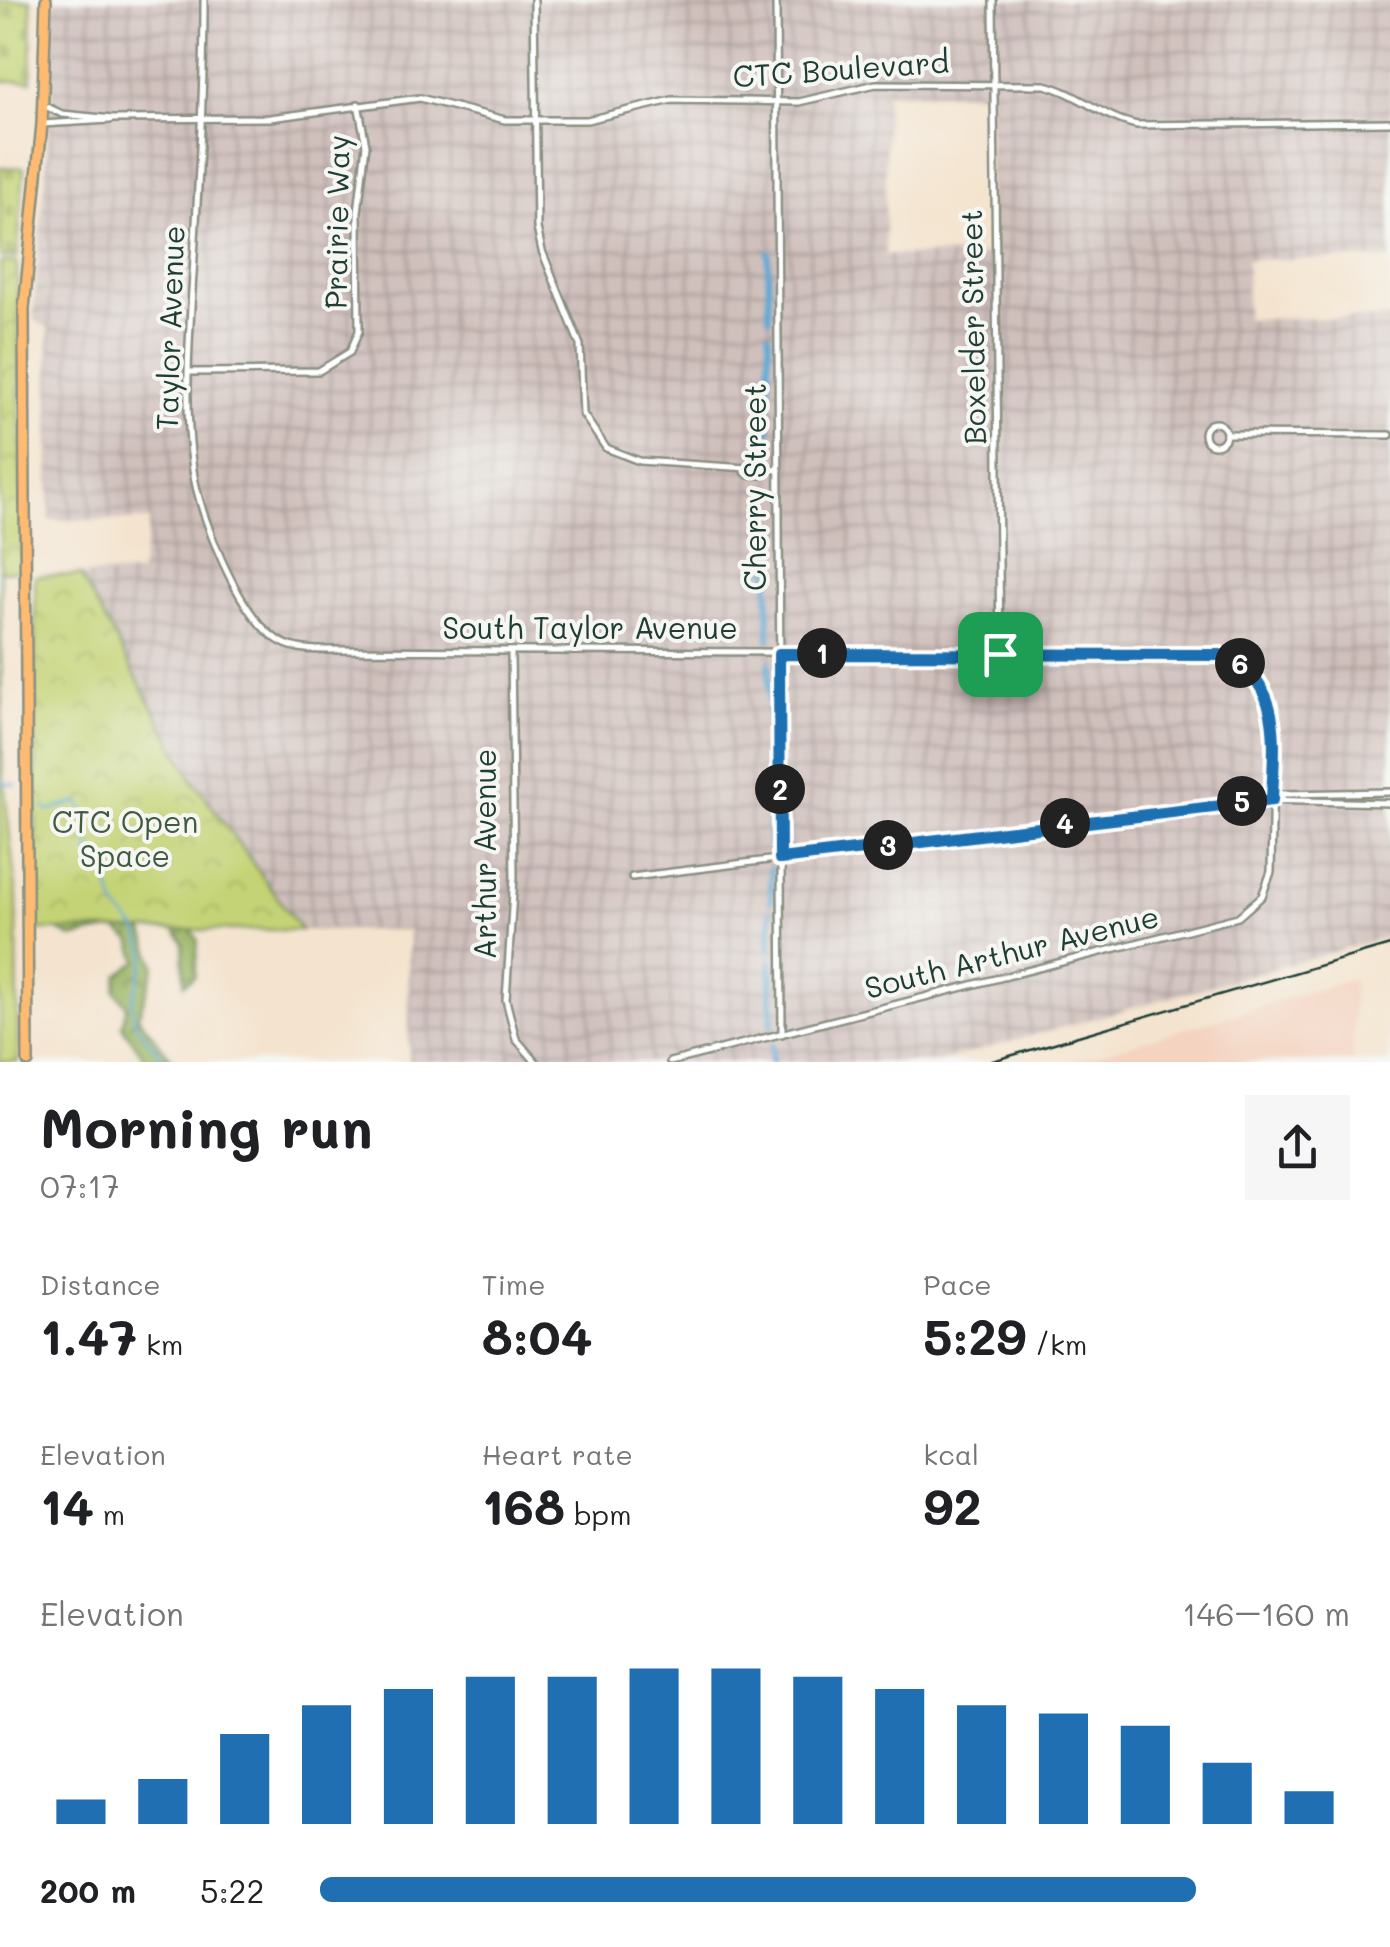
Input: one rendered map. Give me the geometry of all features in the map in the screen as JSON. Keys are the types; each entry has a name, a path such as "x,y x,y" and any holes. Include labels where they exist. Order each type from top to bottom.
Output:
{"main road":[{"path":"28,1062 24,310 42,124 46,0"}],"street":[{"name":"Taylor Avenue","path":"204,0 203,119 189,372 192,469 202,507 242,594 272,636"},
{"path":"534,0 538,235 577,335 583,414 592,433 606,448 639,462 743,470 748,476 779,470"},
{"name":"Cherry Street","path":"776,0 782,1034"},
{"name":"Boxelder Street","path":"994,0 1000,654"},
{"name":"CTC Boulevard","path":"43,105 62,114 112,119 203,119 290,117 358,104 420,98 505,120 594,120 672,100 800,102 876,84 994,84 1045,85 1068,91 1107,115 1137,125 1390,122"},
{"name":"Prairie Way","path":"189,372 320,371 350,352 359,331 358,212 366,145 358,104"},
{"name":"CTC Boulevard","path":"42,124 96,124 112,119"},
{"path":"1226,434 1216,445 1207,442 1204,433 1215,424 1226,434 1390,435"},
{"name":"South Taylor Avenue","path":"272,636 289,646 312,650 1211,654 1236,661 1260,682 1269,697 1274,720 1276,800"},
{"name":"Arthur Avenue","path":"511,652 514,876 506,1000 511,1029 536,1062"},
{"path":"632,877 1276,800 1284,794 1390,792"},
{"path":"1276,800 1283,804 1390,803"},
{"name":"South Arthur Avenue","path":"670,1062 1238,917 1262,896 1269,880 1276,800"}],"shaded area":[{"path":"54,0 1390,0 1390,259 1247,259 1246,319 1390,318 1390,936 937,1062 409,1062 409,930 301,930 193,780 80,575 140,573 150,520 50,520 49,329 33,319 52,98","holes":["886,92 990,93 989,255 885,255"]},
{"path":"1353,979 1353,1062 1071,1062"}],"green space":[{"path":"0,0 31,0 32,81 0,81"},
{"path":"0,167 24,168 17,257 0,257"},
{"path":"0,262 17,262 23,571 0,571"},
{"path":"0,571 3,775 17,898 18,1062 0,1062"},
{"name":"CTC Open Space","path":"80,575 193,780 301,930 36,930 35,576"},
{"path":"152,868 198,940 195,976 184,984 183,942 161,909 143,929 155,966 138,1017 174,1062 147,1062 122,1026 127,1006 115,991 118,975 138,961 131,940 115,929 71,938 52,926"}],"waterway":[{"path":"768,252 769,318"},
{"path":"769,334 769,439"},
{"path":"768,503 769,638"},
{"path":"769,663 770,738"},
{"path":"770,756 770,788"},
{"path":"0,782 16,785"},
{"path":"44,807 48,811 78,802 87,814 90,855 107,877 115,906 138,931 146,955 132,1002 135,1023 166,1062"},
{"path":"770,803 770,844"},
{"path":"771,869 771,901"},
{"path":"770,949 771,913"},
{"path":"771,962 772,1025"},
{"path":"772,1046 772,1062"}],"railway":[{"path":"989,1062 1390,945"}],"route":[{"path":"779,654 1000,654 1211,654 1236,661 1260,682 1269,697 1274,720 1272,800 780,859 779,654"}]}
